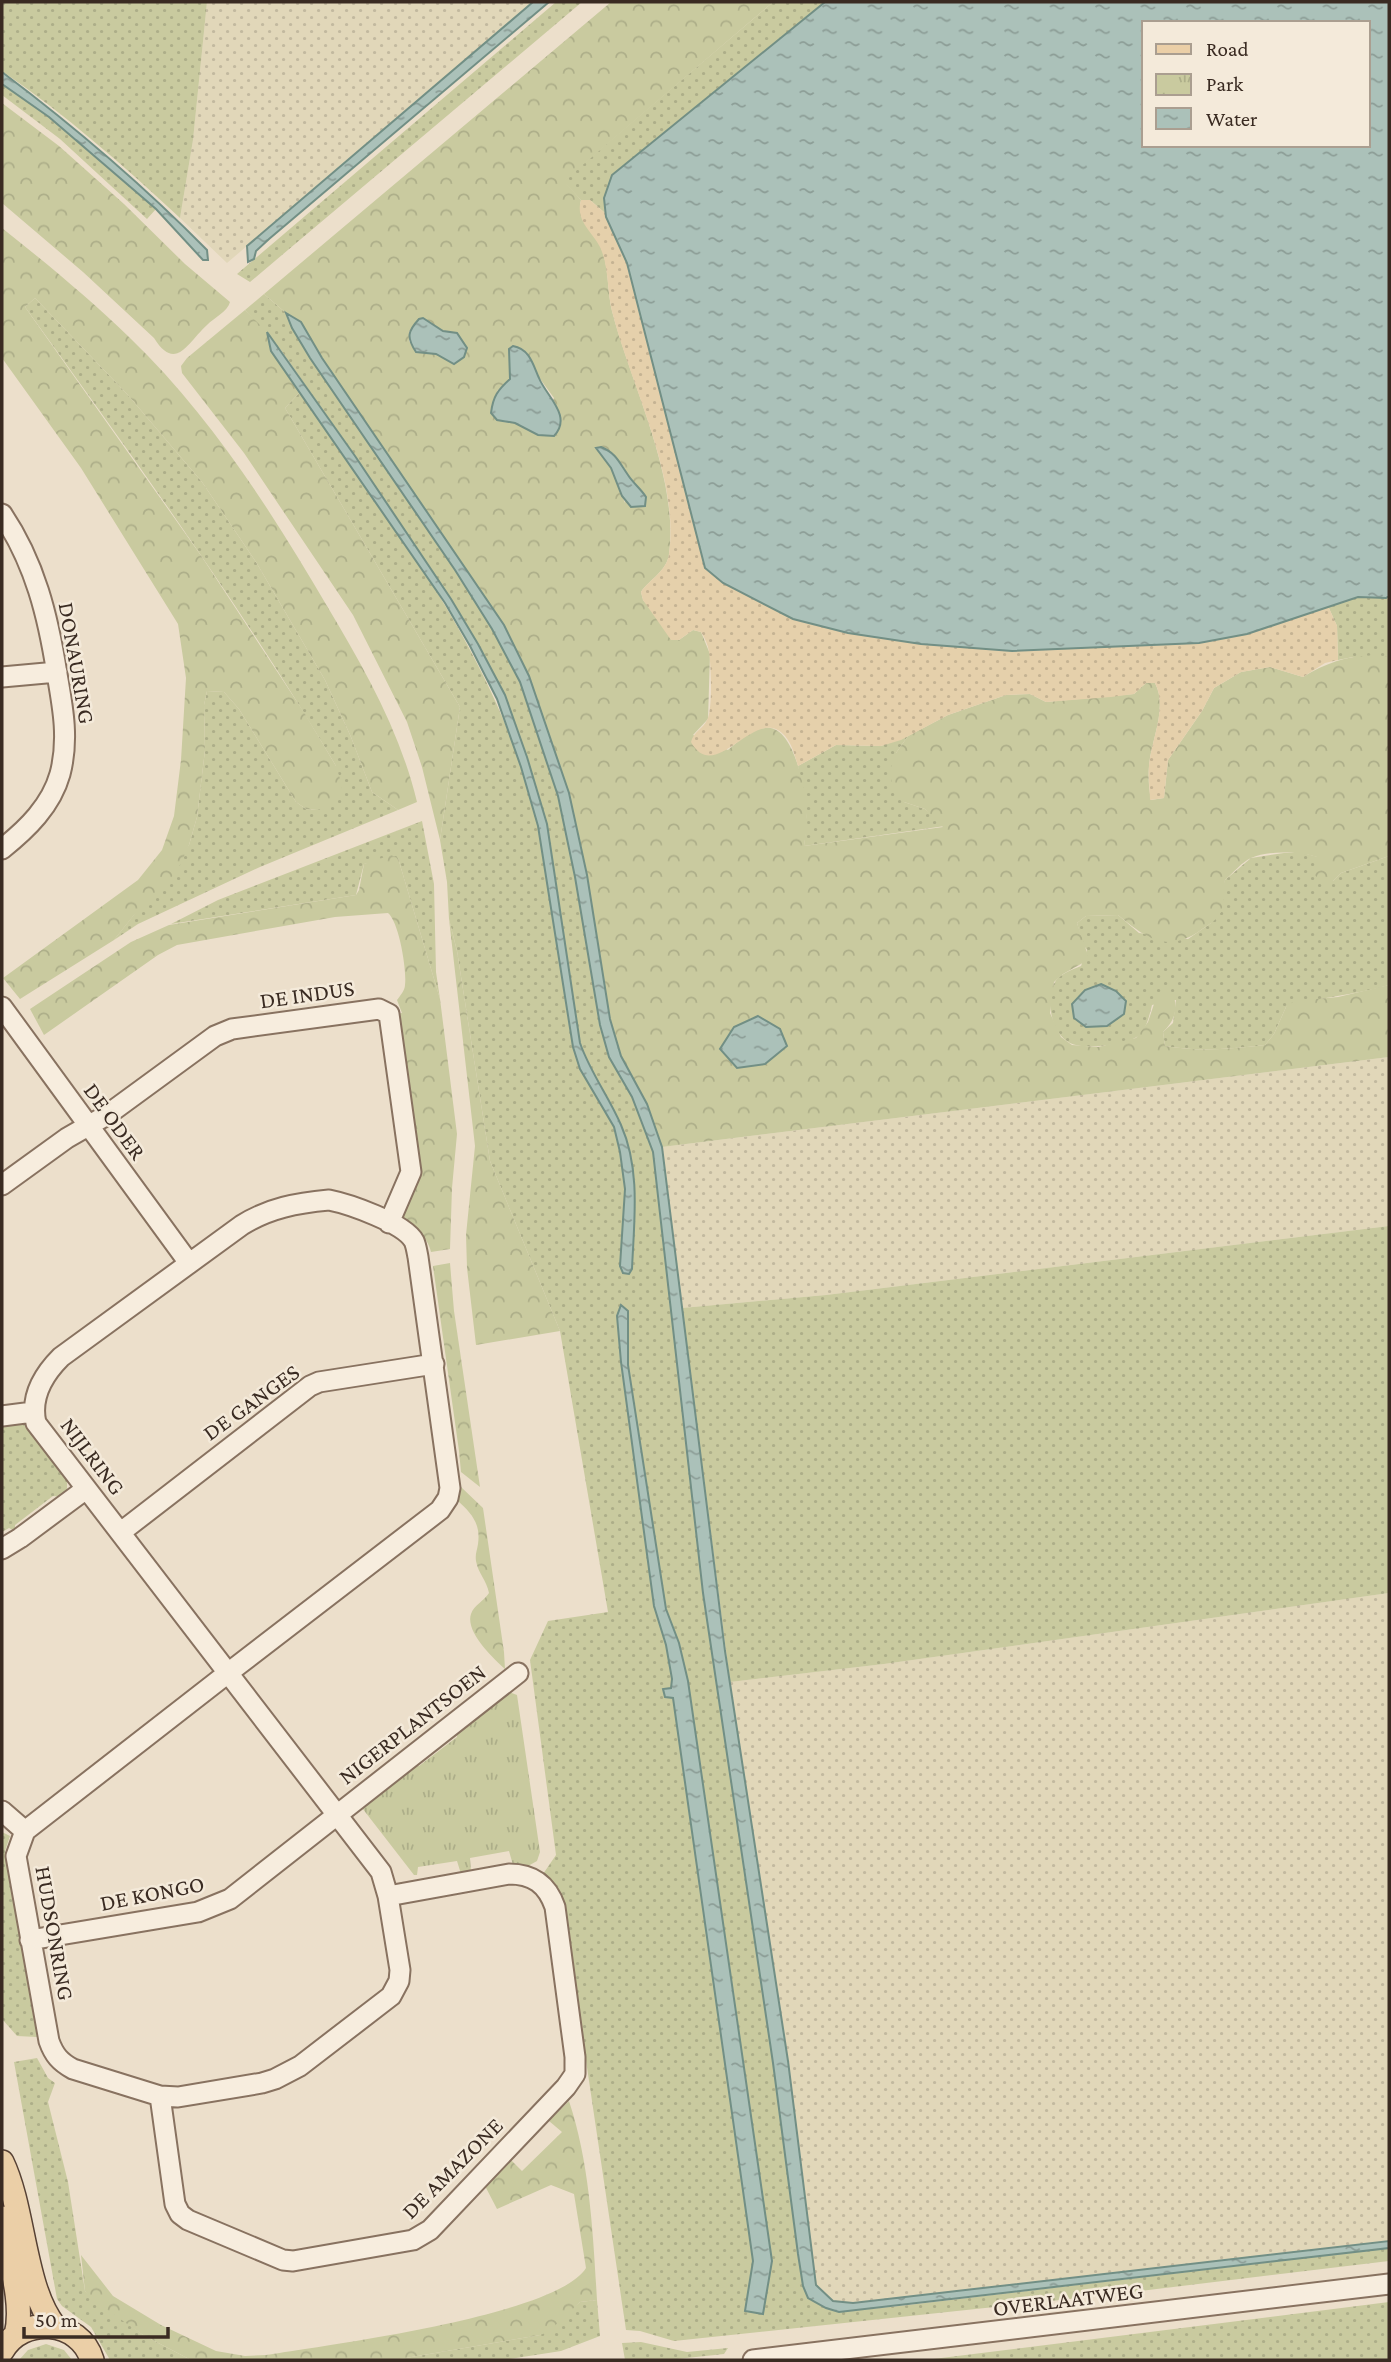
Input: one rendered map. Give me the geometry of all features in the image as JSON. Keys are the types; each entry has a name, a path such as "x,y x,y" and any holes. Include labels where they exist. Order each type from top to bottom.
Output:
{"main road":[{"path":"2,2162 23,2231 38,2295 44,2312 55,2327"},
{"path":"2,2218 18,2300 19,2323 9,2343"},
{"path":"9,2343 41,2326 55,2327 69,2332 82,2342 92,2360"}],"street":[{"name":"DONAURING","path":"2,514 22,548 39,587 47,617 65,726 60,776 45,806 26,830 2,849"},
{"path":"2,677 57,672"},
{"name":"DE ODER","path":"2,1007 189,1263"},
{"name":"DE INDUS","path":"88,1126 143,1090 215,1036 232,1029 379,1009 389,1014 411,1172 389,1223"},
{"path":"2,1185 88,1126"},
{"name":"NIJLRING","path":"329,1200 344,1203 389,1223 414,1240 418,1257 450,1476 448,1498 440,1510 228,1673 36,1423 33,1412 35,1397 46,1374 61,1357 260,1213 284,1206 329,1200"},
{"name":"DE GANGES","path":"121,1532 319,1382 434,1364"},
{"path":"2,1416 33,1412"},
{"path":"2,1549 86,1489"},
{"path":"2,1811 25,1831 228,1673"},
{"name":"HUDSONRING","path":"25,1831 16,1856 49,2041 61,2062 73,2069 160,2096 178,2097 275,2080 300,2066 391,1996 399,1981 400,1970 388,1896 381,1872 228,1673"},
{"name":"NIGERPLANTSOEN","path":"337,1815 518,1673"},
{"name":"DE KONGO","path":"30,1940 212,1907 230,1899 337,1815"},
{"name":"DE AMAZONE","path":"160,2096 175,2204 180,2214 188,2220 283,2260 293,2261 413,2240 422,2236 566,2087 575,2074 575,2057 555,1908 548,1890 533,1878 523,1874 509,1874 388,1896"},
{"name":"OVERLAATWEG","path":"753,2360 1389,2284"}],"shaded area":[{"path":"207,2 533,2 227,263 180,218 193,140"},
{"path":"1389,1057 1389,1226 826,1295 682,1308 662,1147"},
{"path":"1389,1593 1389,2241 853,2303 829,2299 816,2285 788,2061 730,1682 884,1664"}],"green space":[{"path":"2,2 207,2 193,140 180,218 94,141 2,71"},
{"path":"556,2 582,2 250,282 237,274"},
{"path":"611,2 773,2 564,181 581,200 583,219 604,254 612,311 651,431 667,494 670,524 668,560 641,592 643,600 679,640 693,630 701,632 710,654 708,719 693,735 728,750 745,736 760,729 775,730 784,737 797,763 805,795 807,822 804,846 943,827 925,809 904,802 892,786 890,770 896,753 908,736 948,715 1006,695 1030,694 1046,702 1134,694 1146,683 1155,683 1160,703 1149,766 1151,800 1164,798 1168,760 1202,711 1214,688 1241,672 1270,667 1303,677 1344,659 1389,657 1389,856 1341,873 1333,881 1321,882 1314,874 1317,857 1284,853 1258,855 1241,865 1225,880 1222,908 1217,917 1201,930 1178,941 1157,940 1118,915 1086,916 1077,923 1088,960 1054,982 1050,1013 1061,1037 1072,1045 1098,1047 1136,1038 1148,1022 1157,995 1172,992 1175,1008 1173,1018 1163,1032 1165,1046 1239,1048 1265,1045 1274,1034 1286,1007 1294,1001 1338,997 1389,985 1389,1057 662,1147 647,1104 621,1056 610,1019 587,875 569,793 529,676 504,625 322,358 301,322 264,294","holes":["440,330 457,333 454,364 436,354 416,352 409,341 409,331","510,369 538,376 554,398 538,435 515,423 503,422 497,391 510,379","597,448 621,463 624,468 627,482 625,503 611,468"]},
{"path":"773,2 825,2 612,175 604,198 605,213 590,200 581,200 563,181"},
{"path":"2,84 49,117 156,209 147,219 60,139 2,95"},
{"path":"2,103 59,146 185,264 230,302 182,351 175,354 162,348 83,272 2,203"},
{"path":"2,228 130,338 187,399 238,466 306,571 367,677 401,750 417,802 398,810 372,792 325,680 256,562 202,482 127,394 35,298 25,307 202,557 305,714 336,766 342,785 340,796 332,806 317,810 306,809 296,802 239,709 224,692 207,691 204,705 205,750 197,817 180,865 165,887 134,915 114,940 20,999 3,978 138,880 162,850 174,816 181,760 186,678 178,624 81,468 2,358"},
{"path":"264,294 286,313 310,358 455,570 492,629 520,682 558,796 575,877 600,1025 609,1057 632,1097 653,1152 718,1688 798,2254 826,2308 839,2312 900,2306 1389,2248 1389,2261 1107,2295 674,2341 640,2331 626,2330 562,1899 543,1874 556,1855 530,1660 548,1621 608,1612 560,1331 490,1161 457,951 449,919 447,882 440,840 460,707 285,408 300,392 441,598 499,708 521,766 538,827 549,881 573,1047 616,1133 623,1164 625,1204 635,1192 633,1169 629,1149 615,1114 580,1043 547,824 505,695 451,599 355,456 281,350 245,310","holes":["628,1311 628,1365 666,1609 679,1643 688,1681 772,2261 745,2310 753,2261 673,1697 665,1697 663,1689 671,1688 670,1667 654,1606 621,1362 617,1316"]},
{"path":"35,298 127,394 202,482 256,562 325,680 372,792 398,810 260,867 138,924 114,940 189,845 197,817 205,750 204,705 207,691 224,692 239,709 296,802 306,809 317,810 336,766 225,590 25,307"},
{"path":"245,310 267,332 271,351 300,392 285,408 460,707 440,840 422,767 407,722 353,615 244,453 182,373 181,366 187,358"},
{"path":"1389,596 1389,657 1353,657 1338,660 1337,626 1328,606 1358,597"},
{"path":"908,736 896,753 904,802 925,809 945,826 804,846 807,819 798,766 836,745 881,746"},
{"path":"422,821 434,884 436,972 440,999 398,858 364,864 356,895 171,924 218,900"},
{"path":"1303,853 1318,857 1333,881 1341,873 1389,856 1389,985 1286,1007 1274,1034 1265,1045 1227,1049 1165,1046 1163,1032 1173,1023 1176,1000 1152,1005 1142,1032 1121,1043 1102,1046 1076,1045 1058,1032 1054,1025 1050,999 1054,984 1062,975 1081,966 1087,950 1077,923 1086,916 1118,915 1139,933 1188,939 1211,923 1225,880 1251,858"},
{"path":"391,855 398,858 440,999 457,1134 450,1249 431,1252 419,1231 399,1217 417,1178 393,1014 402,1013 397,1000 405,987 405,969 396,926 388,913 335,917 177,945 158,955 44,1035 30,1009 131,942 169,925 356,895 364,864"},
{"path":"449,919 457,951 490,1161 560,1331 476,1345 466,1235 475,1146"},
{"path":"1389,1226 1389,1593 884,1664 730,1682 682,1308 826,1295"},
{"path":"450,1263 454,1311 480,1487 461,1472 433,1266"},
{"path":"20,1422 31,1430 67,1479 67,1490 62,1497 53,1496 15,1525 15,1531 9,1528 2,1532 2,1423"},
{"path":"461,1487 483,1508 505,1669 481,1644 470,1621 472,1611 489,1593 476,1561 479,1537 476,1524 471,1514 457,1500"},
{"path":"509,1692 517,1695 540,1852 537,1861 528,1866 513,1865 509,1851 470,1858 471,1872 461,1874 457,1861 418,1867 417,1875 414,1875 359,1804 410,1765 419,1766 457,1737 457,1728 499,1695"},
{"path":"2,1832 10,1836 5,1851 37,2037 17,2036 2,2019"},
{"path":"37,2058 48,2078 55,2083 48,2102 68,2182 85,2291 143,2335 191,2360 110,2360 91,2327 62,2306 57,2299 14,2062"},
{"path":"569,2101 586,2174 597,2300 580,2302 548,2332 394,2360 191,2360 143,2335 96,2302 85,2291 81,2255 113,2296 161,2325 216,2351 245,2356 266,2355 438,2326 532,2300 566,2285 586,2268 574,2194 551,2185 497,2209 484,2184 511,2160 522,2171 562,2132 549,2121"},
{"path":"597,2300 600,2336 561,2351 504,2360 394,2360 540,2335 580,2302"},
{"path":"1389,2302 1389,2360 925,2360"},
{"path":"641,2342 687,2352 728,2348 724,2354 668,2360 625,2360 622,2343"},
{"path":"46,2344 64,2350 72,2360 19,2360 28,2350"}],"sand":[{"path":"581,200 590,200 605,213 627,263 705,568 793,619 848,633 921,644 1012,651 1199,643 1247,634 1328,606 1337,626 1338,660 1325,663 1303,677 1270,667 1241,672 1214,688 1202,711 1168,760 1164,798 1150,800 1150,756 1160,703 1155,683 1146,683 1134,694 1111,697 1046,702 1030,694 1006,695 948,715 901,740 881,746 836,745 798,766 787,739 774,728 762,729 724,751 712,755 701,753 691,742 709,715 709,649 701,632 693,630 679,640 671,640 643,600 641,592 668,560 670,525 667,494 661,463 612,311 603,254 582,220"}],"water":[{"path":"533,2 549,2 269,239 256,251 254,259 248,262 247,246"},
{"path":"825,2 1389,2 1389,596 1358,597 1247,634 1199,643 1012,651 921,644 848,633 793,619 723,583 705,568 627,263 606,217 604,198 612,175"},
{"path":"2,72 82,135 133,180 207,250 208,260 203,260 156,209 49,117 2,84"},
{"path":"286,313 301,322 322,358 504,625 529,676 569,793 587,875 610,1019 621,1056 647,1104 662,1147 725,1651 788,2061 816,2285 833,2301 853,2303 1389,2241 1389,2248 839,2312 808,2298 803,2286 798,2254 773,2063 703,1593 653,1152 632,1097 609,1057 600,1025 575,877 558,796 520,682 492,629 455,570 310,358"},
{"path":"423,318 443,331 457,333 467,348 464,357 454,364 436,354 416,352 410,334 415,323"},
{"path":"267,332 451,599 505,695 547,824 580,1043 621,1125 631,1160 635,1214 632,1269 629,1274 623,1273 620,1266 625,1189 620,1152 614,1127 580,1069 573,1047 538,826 497,699 445,603 271,351"},
{"path":"513,346 527,354 556,406 561,421 554,436 538,435 515,423 497,420 491,413 497,394 510,379 509,349"},
{"path":"601,447 614,455 644,494 645,506 631,507 622,496 611,468 596,448"},
{"path":"1101,984 1116,991 1126,1001 1124,1014 1107,1026 1086,1027 1074,1018 1072,1004 1085,990"},
{"path":"758,1016 780,1029 787,1046 765,1064 737,1068 720,1049 734,1027"},
{"path":"621,1305 628,1311 628,1365 666,1609 679,1643 688,1681 772,2261 763,2314 745,2311 753,2261 673,1698 665,1697 663,1689 671,1688 672,1679 666,1645 654,1606 621,1362 617,1316"}]}
